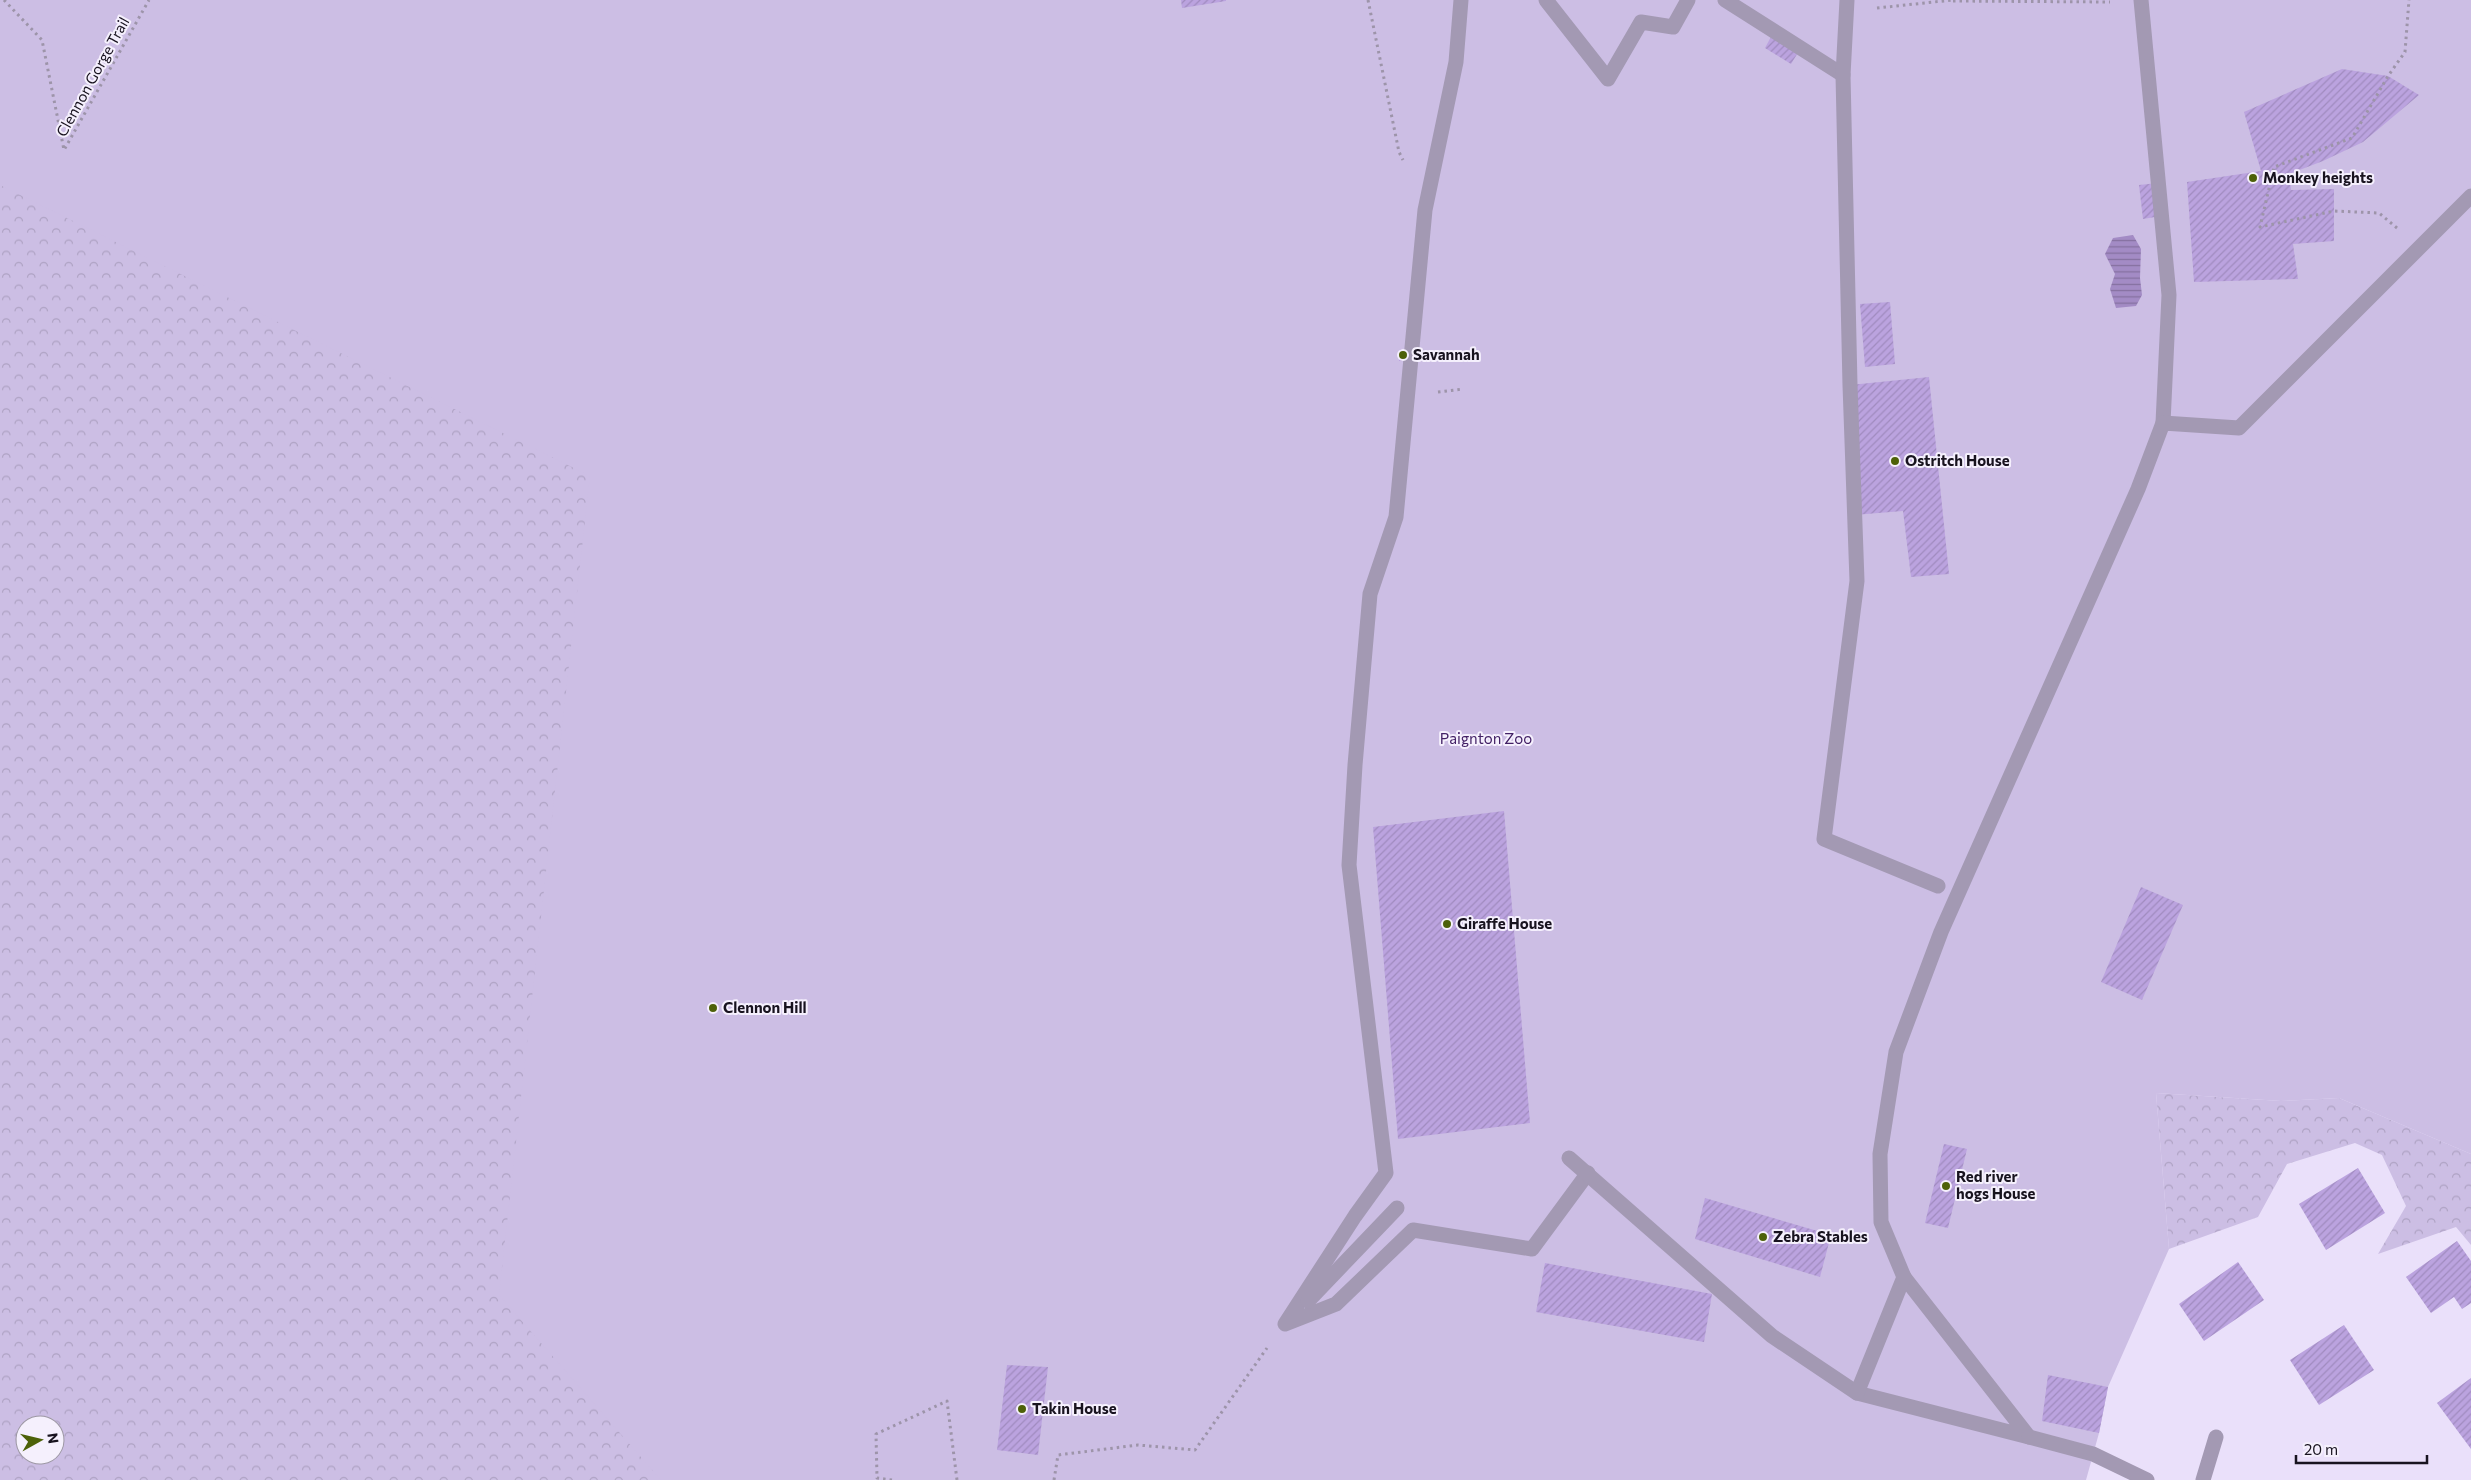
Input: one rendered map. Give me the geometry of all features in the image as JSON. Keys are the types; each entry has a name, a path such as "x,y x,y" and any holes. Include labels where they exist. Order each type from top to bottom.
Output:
{"street":[{"path":"1285,1324 1355,1216 1386,1173 1349,865 1355,765 1370,594 1396,516 1425,210 1456,62 1461,0"},
{"path":"1546,0 1608,79 1641,22 1673,27 1688,0"},
{"path":"1725,0 1843,75"},
{"path":"2029,1437 1904,1277 1881,1222 1880,1154 1896,1052 1941,932 2138,490 2163,423 2169,295 2141,1"},
{"path":"1847,5 1843,75 1850,386 1857,581 1824,840 1938,886"},
{"path":"2163,423 2239,428 2471,196"},
{"path":"1569,1158 1772,1336 1856,1393 2093,1454 2147,1480"},
{"path":"1285,1324 1336,1304 1413,1230 1532,1249 1588,1173"},
{"path":"1285,1324 1397,1208"},
{"path":"1856,1393 1904,1277"},
{"path":"2203,1480 2216,1437"}],"path":[{"name":"Clennon Gorge Trail","path":"4,0 42,40 64,150 149,0"},
{"path":"1368,0 1399,152 1425,210"},
{"path":"1847,5 1953,0 2141,1"},
{"path":"2409,0 2405,52 2388,76 2352,138 2274,167 2260,227 2334,211 2379,213 2419,246"},
{"path":"1054,1480 1058,1455 1138,1445 1195,1450 1285,1324"},
{"path":"892,1480 877,1478 876,1434 947,1401 957,1480"}],"green space":[{"path":"0,0 1232,0 797,1480 0,1480"},
{"name":"Paignton Zoo","path":"0,0 2471,0 2471,1154 2339,1098 2281,1101 2156,1093 2169,1249 2108,1387 2099,1433 2086,1480 661,1480 499,1295 590,476 0,185"},
{"path":"2156,1093 2281,1101 2339,1098 2471,1154 2471,1245 2456,1227 2378,1254 2406,1206 2382,1155 2355,1143 2287,1164 2258,1217 2169,1249"}],"shaded area":[{"path":"2133,235 2141,249 2140,278 2142,295 2136,306 2116,308 2110,289 2115,274 2105,254 2113,238"}],"building":[{"path":"1181,0 1226,0 1226,1 1182,8"},
{"path":"1772,35 1799,51 1791,64 1765,48"},
{"name":"Monkey heights","path":"2342,69 2388,76 2419,95 2363,142 2323,161 2289,174 2291,190 2334,189 2334,241 2293,244 2298,279 2194,282 2187,182 2261,171 2244,112"},
{"path":"2158,183 2161,216 2143,219 2139,185"},
{"path":"1890,302 1895,364 1865,367 1860,304"},
{"name":"Savannah","path":"1400,349 1408,350 1406,361 1399,361"},
{"name":"Ostritch House","path":"1929,377 1949,574 1911,577 1903,511 1854,515 1850,385"},
{"name":"Giraffe House","path":"1504,811 1530,1123 1398,1139 1373,827"},
{"path":"2141,887 2183,905 2142,1000 2101,982"},
{"name":"Red river hogs House","path":"1944,1144 1967,1149 1948,1228 1925,1223"},
{"path":"2358,1168 2385,1213 2326,1250 2299,1204"},
{"name":"Zebra Stables","path":"1705,1198 1831,1235 1820,1277 1695,1239"},
{"path":"2457,1241 2471,1261 2471,1303 2462,1309 2454,1297 2431,1313 2406,1277"},
{"path":"2238,1262 2264,1300 2204,1341 2179,1304"},
{"path":"1545,1263 1712,1294 1704,1342 1536,1312"},
{"path":"2344,1325 2374,1370 2319,1405 2290,1360"},
{"name":"Takin House","path":"1007,1365 1048,1367 1038,1455 997,1450"},
{"path":"2048,1375 2108,1387 2099,1433 2042,1421"},
{"path":"2471,1378 2471,1449 2437,1403"}],"place":[{"name":"Monkey heights","path":"2253,178"},
{"name":"Savannah","path":"1403,355"},
{"name":"Ostritch House","path":"1895,461"},
{"name":"Giraffe House","path":"1447,924"},
{"name":"Clennon Hill","path":"713,1008"},
{"name":"Red river hogs House","path":"1946,1186"},
{"name":"Zebra Stables","path":"1763,1237"},
{"name":"Takin House","path":"1022,1409"}]}
